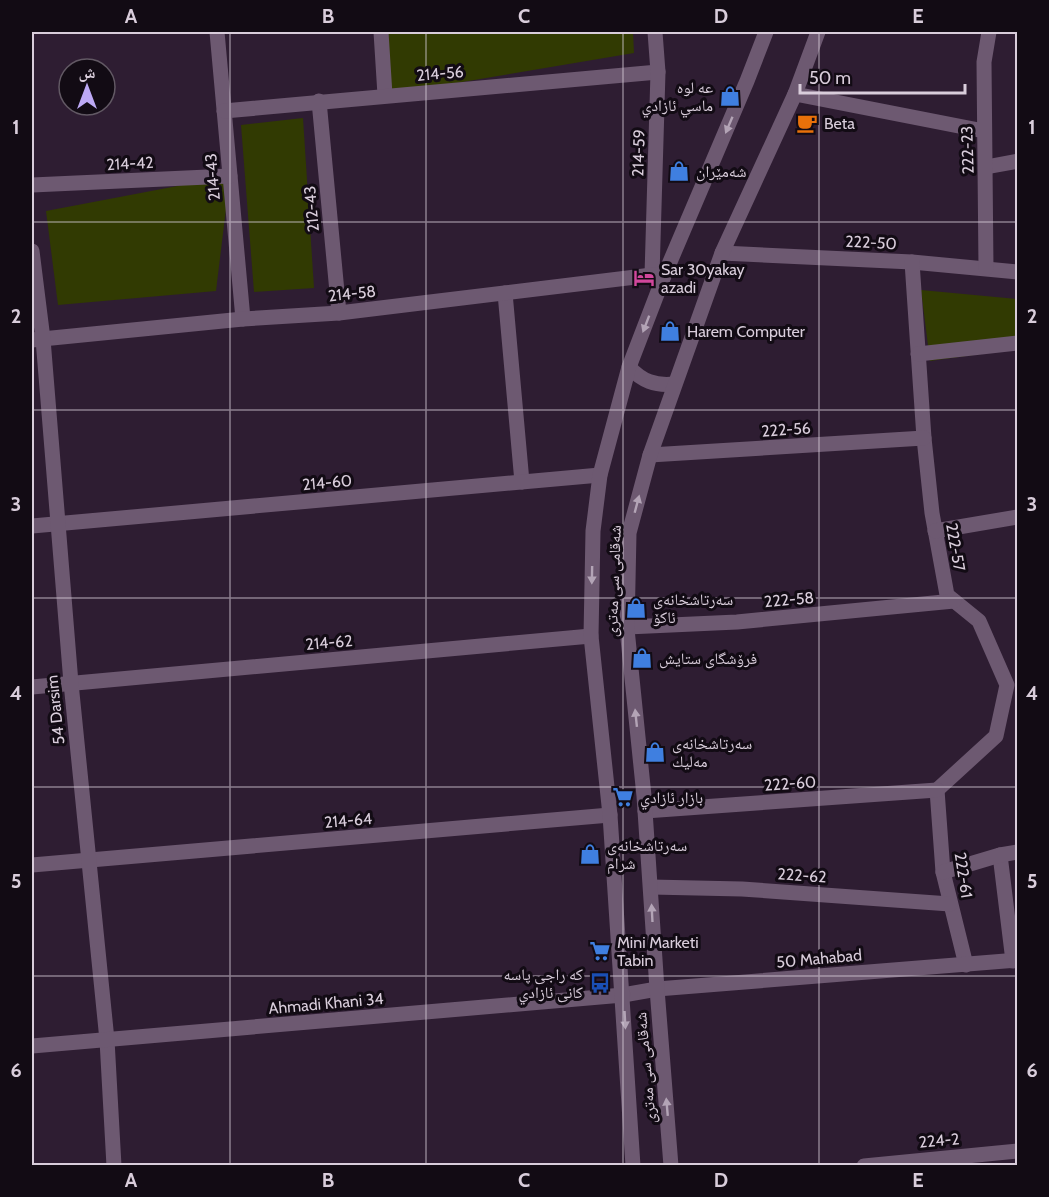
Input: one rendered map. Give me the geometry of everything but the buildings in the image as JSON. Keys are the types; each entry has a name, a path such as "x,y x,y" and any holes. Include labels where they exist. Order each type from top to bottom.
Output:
{"street":[{"name":"214-43","path":"216,32 243,319"},
{"path":"381,32 385,95"},
{"name":"214-59","path":"655,32 658,72 658,276"},
{"name":"شەقامی سی مەتری","path":"633,1166 610,815 591,636 593,531 600,475 629,367 658,276 738,102 766,32"},
{"name":"شەقامی سی مەتری","path":"671,1166 645,811 627,627 629,533 650,455 722,253 795,94 818,32"},
{"name":"222-23","path":"986,268 984,62 989,32"},
{"name":"214-56","path":"224,111 658,72"},
{"path":"795,94 984,131"},
{"name":"212-43","path":"319,101 339,313"},
{"path":"986,167 1017,161"},
{"name":"214-42","path":"32,185 230,176"},
{"name":"54 Darsim","path":"32,251 37,340 58,524 70,683 107,1040 114,1166"},
{"name":"222-50","path":"722,253 912,262 1017,272"},
{"name":"222-57","path":"912,262 924,438 935,531 947,595 978,621 1012,684 996,736 937,790"},
{"name":"214-58","path":"37,340 243,319 339,313 658,276"},
{"path":"505,293 522,482"},
{"path":"918,354 1017,343"},
{"path":"629,367 636,375 654,384 674,384"},
{"name":"222-56","path":"650,455 924,438"},
{"name":"214-60","path":"32,526 600,475"},
{"path":"935,531 1017,517"},
{"name":"222-58","path":"627,627 737,622 954,601"},
{"name":"214-62","path":"32,687 591,636"},
{"name":"222-60","path":"645,811 937,790"},
{"name":"222-61","path":"937,790 943,872 966,965"},
{"name":"214-64","path":"32,865 610,815"},
{"path":"943,872 1017,852"},
{"path":"1000,855 1015,960"},
{"name":"222-62","path":"651,887 742,889 950,904"},
{"name":"50 Mahabad","path":"623,995 657,989 1015,960"},
{"name":"Ahmadi Khani 34","path":"32,1046 623,995"},
{"name":"224-2","path":"864,1166 1017,1151"}],"green space":[{"path":"388,32 633,32 634,53 385,95"},
{"path":"303,118 314,288 254,292 241,125"},
{"path":"230,176 216,291 58,305 46,211"},
{"path":"921,290 1017,299 1017,349 930,361"}],"place":[{"name":"عه لوه ماسي ئازادي","path":"730,96"},
{"name":"Beta","path":"807,123"},
{"name":"شەمێران","path":"679,171"},
{"name":"Sar 30yakay azadi","path":"644,278"},
{"name":"Harem Computer","path":"670,331"},
{"name":"سە‌رتاشخانە‌ی ئاكۆ","path":"636,608"},
{"name":"فرۆشگای ستایش","path":"642,658"},
{"name":"سە‌رتاشخانە‌ی مە‌لیك","path":"655,752"},
{"name":"بازار ئازادي","path":"623,797"},
{"name":"سە‌رتاشخانە‌ی شرام","path":"590,854"},
{"name":"Mini Marketi Tabin","path":"600,951"},
{"name":"كه راجى پاسه كانى ئازادي","path":"600,983"}]}
